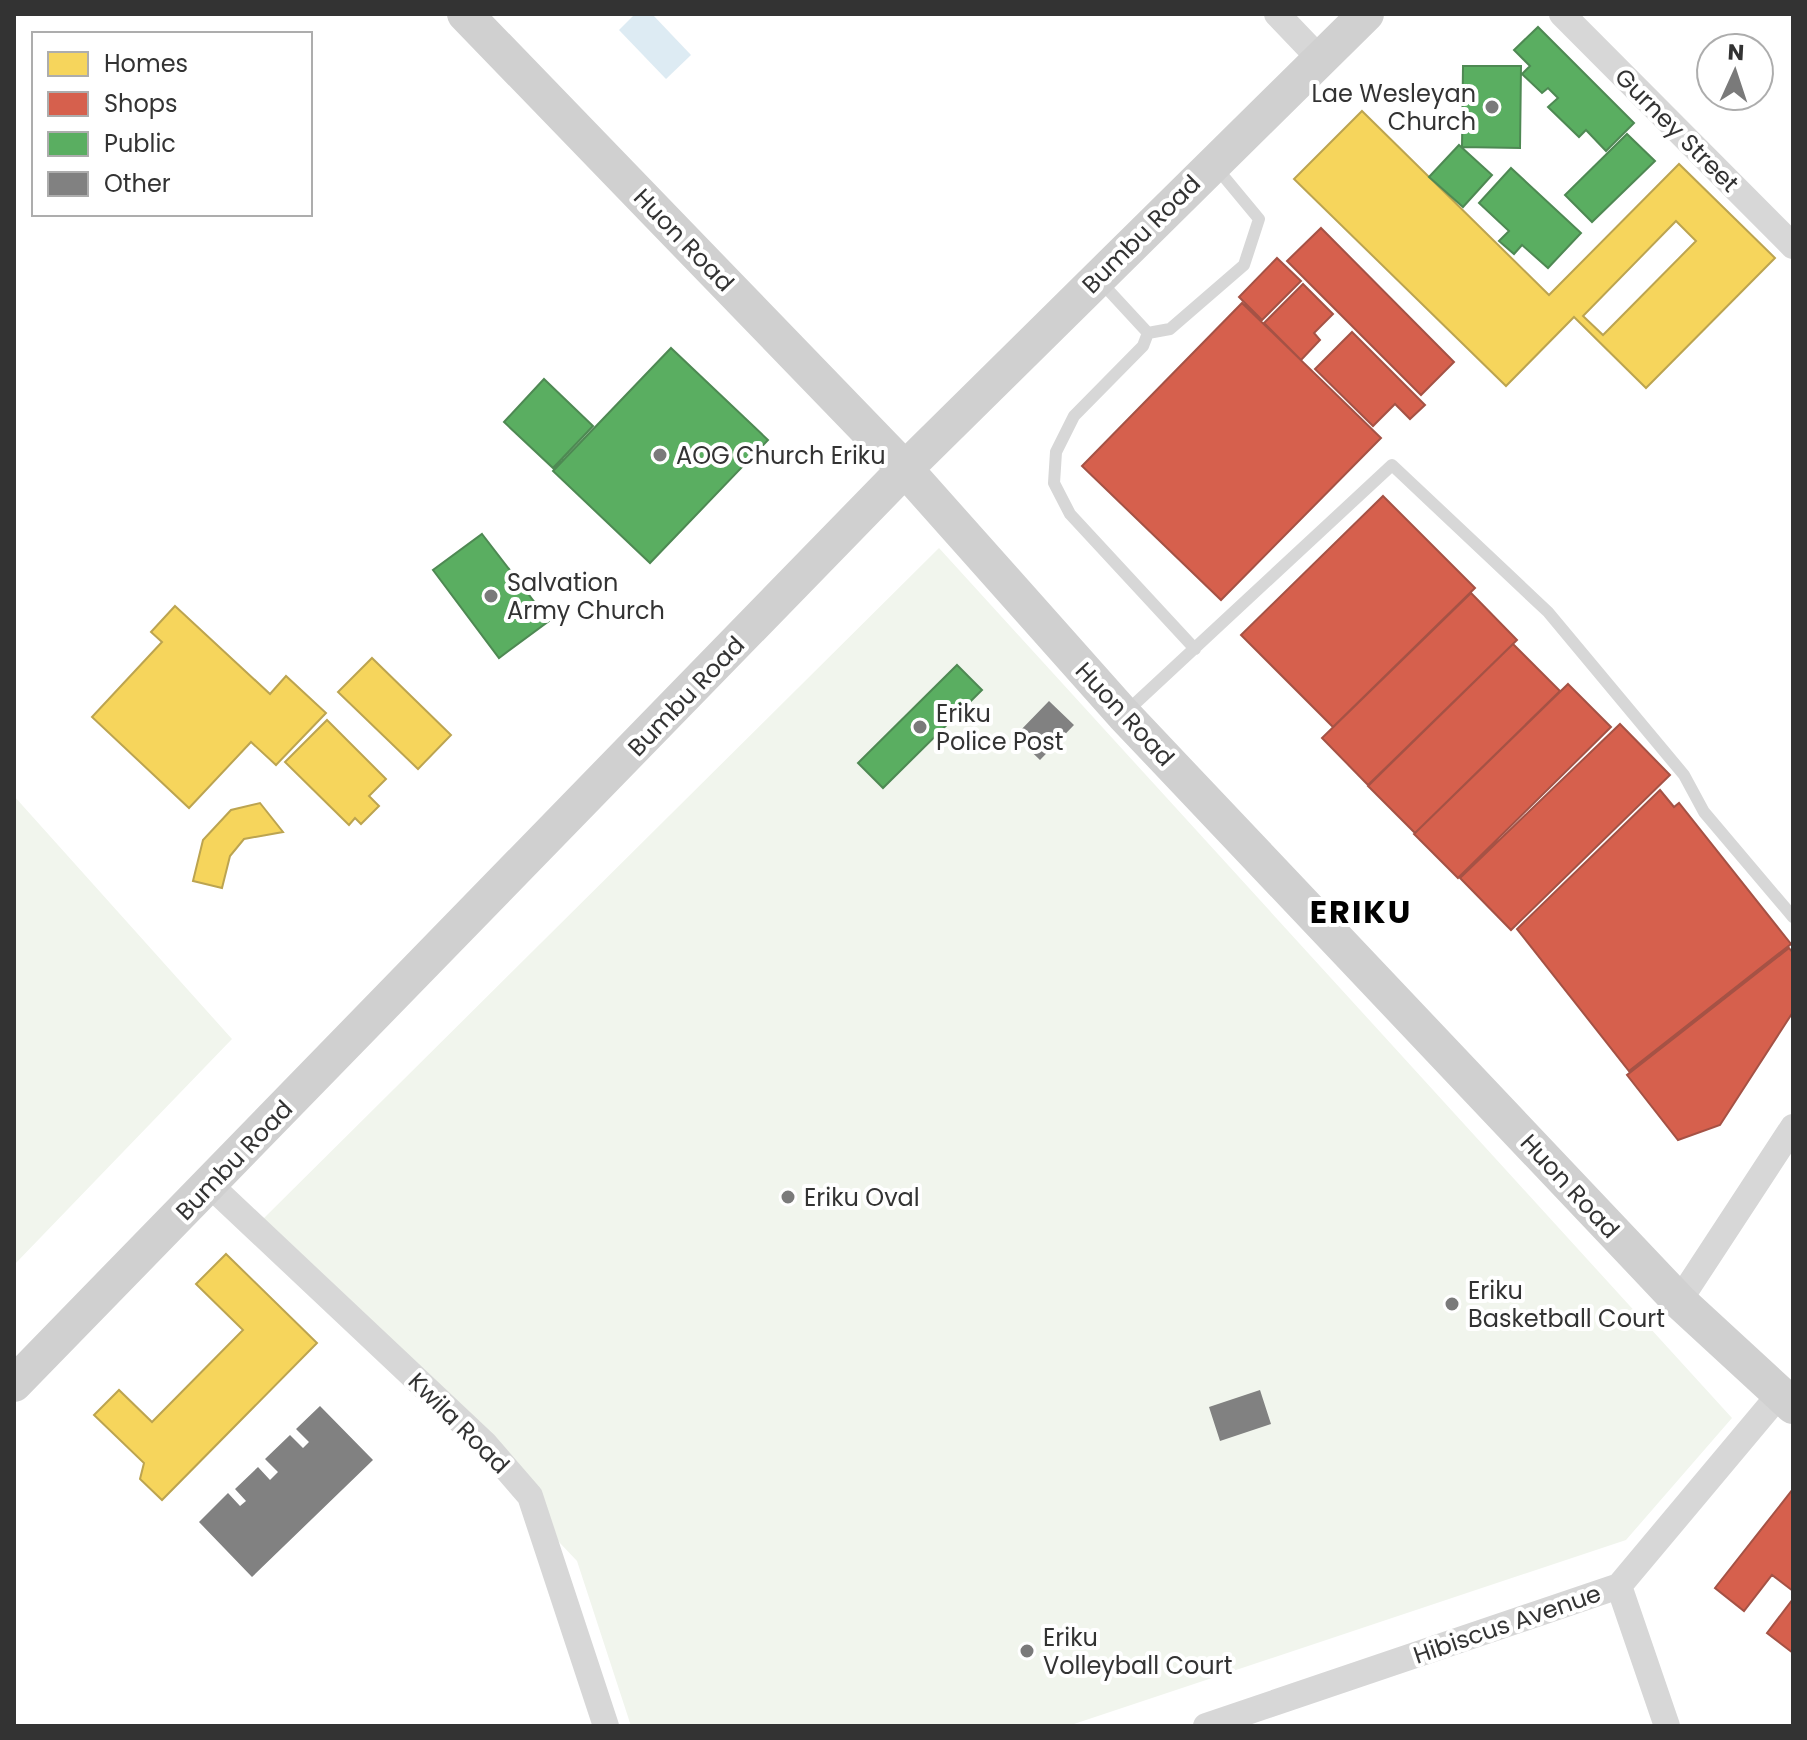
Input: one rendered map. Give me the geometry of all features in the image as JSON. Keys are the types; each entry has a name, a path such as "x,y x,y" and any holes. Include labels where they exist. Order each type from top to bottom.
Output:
{"main road":[{"name":"Bumbu Road","path":"14,1384 905,469 1366,14"},
{"name":"Huon Road","path":"480,24 905,469 1124,715 1679,1301 1786,1401"}],"street":[{"path":"1277,14 1320,59"},
{"name":"Gurney Street","path":"1562,14 1793,246"},
{"path":"1679,1301 1793,1127"},
{"name":"Kwila Road","path":"210,1185 485,1444 530,1496 606,1726"},
{"name":"Hibiscus Avenue","path":"1206,1726 1619,1586 1786,1401"},
{"path":"1619,1586 1667,1726"}],"lane":[{"path":"1148,333 1170,329 1244,265 1259,219 1213,164"},
{"path":"1097,278 1148,333"},
{"path":"1148,333 1143,346 1074,416 1056,452 1054,483 1070,514 1195,649"},
{"path":"1124,715 1392,465 1548,612 1684,775 1704,812 1793,917"}],"shaded area":[{"path":"635,14 652,14 691,55 666,79 619,30"},
{"path":"939,548 1732,1418 1626,1540 1068,1726 631,1726 577,1561 258,1224"},
{"path":"14,796 232,1039 14,1265"}],"building: Homes":[{"path":"1362,111 1549,295 1679,164 1775,258 1646,388 1574,317 1506,386 1294,179","holes":["1676,221 1696,241 1603,335 1583,316"]},
{"path":"175,606 270,694 286,676 326,713 276,765 251,742 189,808 92,717 162,642 151,632"},
{"path":"372,658 451,735 418,769 338,692"},
{"path":"327,720 386,779 369,796 379,806 361,824 355,818 349,825 285,762"},
{"path":"260,803 283,832 244,839 230,856 222,888 193,881 203,840 231,810"},
{"path":"226,1254 317,1343 162,1500 140,1479 144,1463 94,1415 119,1390 152,1422 243,1330 196,1284"}],"building: Shops":[{"path":"1321,228 1454,362 1421,395 1287,261"},
{"path":"1277,258 1301,281 1262,320 1239,297"},
{"path":"1303,284 1333,314 1314,333 1320,340 1301,360 1264,323"},
{"path":"1242,303 1381,438 1221,600 1082,466"},
{"path":"1352,332 1425,405 1410,419 1395,404 1373,426 1315,369"},
{"path":"1383,496 1475,588 1333,727 1241,635"},
{"path":"1471,593 1517,640 1368,785 1322,738"},
{"path":"1513,644 1560,691 1415,833 1368,786"},
{"path":"1568,684 1611,727 1458,878 1414,834"},
{"path":"1620,724 1670,775 1511,930 1460,878"},
{"path":"1660,790 1674,807 1679,803 1791,944 1629,1071 1517,929"},
{"path":"1789,948 1793,953 1793,1012 1720,1125 1678,1140 1627,1075"},
{"path":"1793,1489 1793,1591 1772,1575 1744,1611 1715,1588"},
{"path":"1793,1599 1793,1653 1767,1633"}],"building: Public":[{"path":"1538,27 1634,123 1606,151 1586,130 1579,137 1548,107 1558,98 1548,88 1542,93 1522,74 1530,66 1514,50"},
{"name":"Lae Wesleyan Church","path":"1463,66 1521,66 1520,148 1462,147"},
{"path":"1627,134 1655,161 1592,222 1565,195"},
{"path":"1459,145 1492,175 1463,207 1429,177"},
{"path":"1511,168 1581,233 1548,268 1522,245 1514,254 1499,241 1509,231 1479,203"},
{"name":"AOG Church Eriku","path":"671,348 768,440 650,563 553,471"},
{"path":"544,379 593,426 553,468 504,422"},
{"name":"Salvation Army Church","path":"482,534 549,621 499,658 433,570"},
{"name":"Eriku Police Post","path":"957,665 982,690 883,788 858,763"}],"building: Other":[{"path":"1049,701 1074,725 1040,760 1015,736"},
{"path":"1260,1390 1271,1424 1220,1441 1209,1407"},
{"path":"320,1406 373,1460 252,1577 199,1522 228,1493 240,1506 246,1501 235,1489 258,1467 270,1480 278,1472 265,1459 290,1435 303,1448 309,1442 296,1429"}],"place":[{"name":"Lae Wesleyan Church","path":"1492,107"},
{"name":"AOG Church Eriku","path":"660,455"},
{"name":"Salvation Army Church","path":"491,596"},
{"name":"Eriku Police Post","path":"920,727"},
{"name":"Eriku Oval","path":"788,1197"},
{"name":"Eriku Basketball Court","path":"1452,1304"},
{"name":"Eriku Volleyball Court","path":"1027,1651"}],"district":[{"name":"ERIKU","path":"1361,911"}]}
